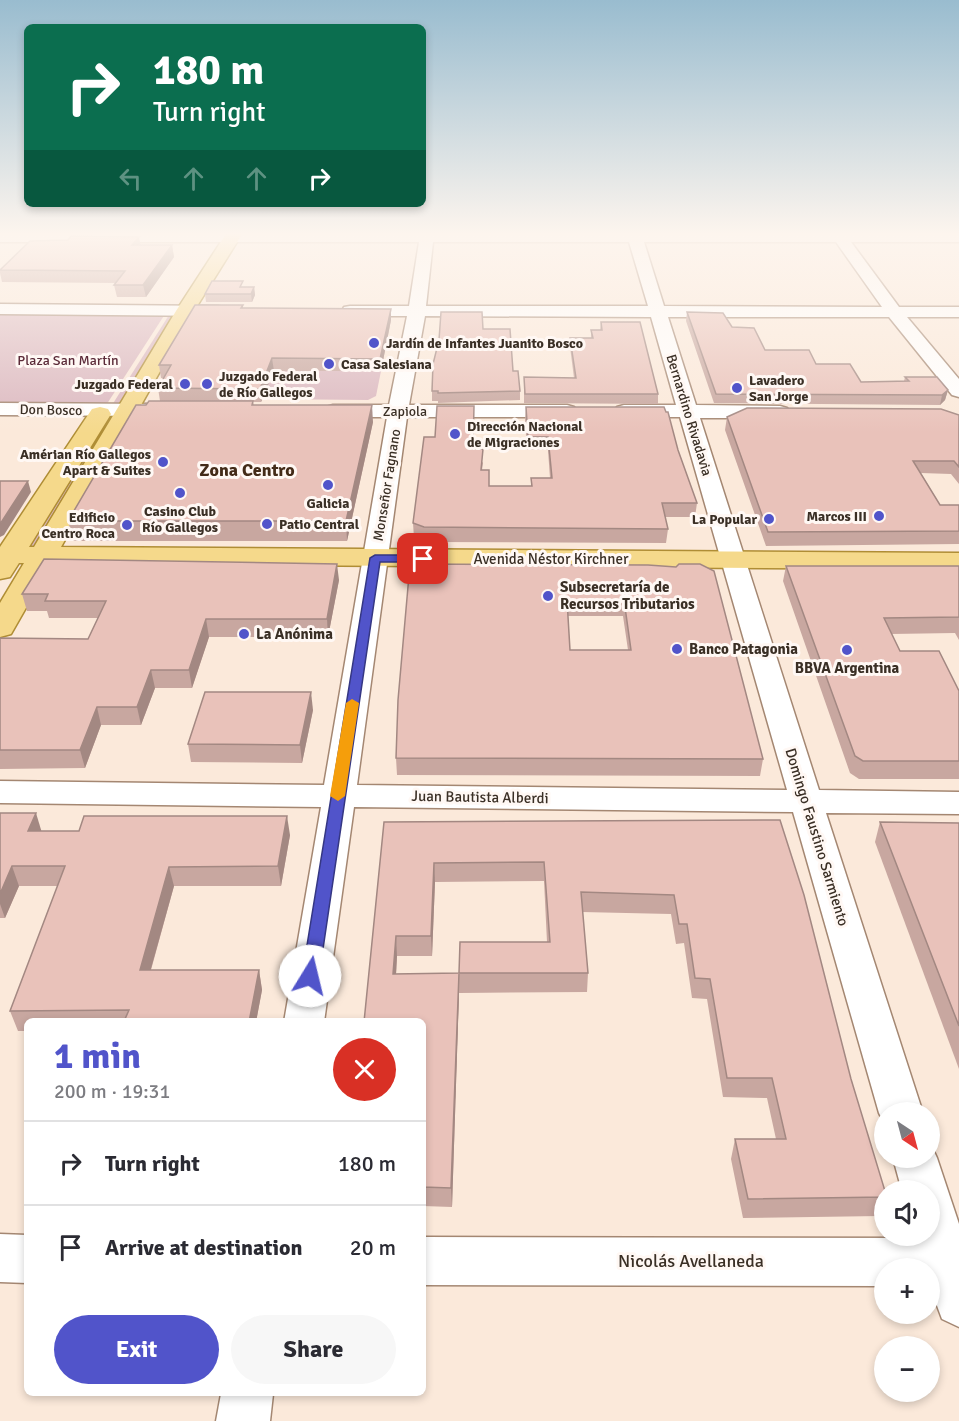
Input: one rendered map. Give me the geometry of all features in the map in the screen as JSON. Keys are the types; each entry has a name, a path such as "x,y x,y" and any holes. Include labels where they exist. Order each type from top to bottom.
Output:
{"main road":[{"path":"4,561 183,300"},
{"path":"0,628 44,555 117,398 176,311"},
{"name":"Avenida Néstor Kirchner","path":"4,561 44,555 959,561"}],"street":[{"name":"Monseñor Fagnano","path":"305,1018 398,411 418,300"},
{"name":"Bernardino Rivadavia","path":"655,300 733,560"},
{"path":"885,300 959,391"},
{"path":"0,309 232,311"},
{"path":"336,311 959,312"},
{"path":"117,398 174,410"},
{"name":"Don Bosco","path":"0,409 117,398"},
{"name":"Zapiola","path":"316,411 584,411"},
{"path":"607,411 794,412"},
{"name":"Domingo Faustino Sarmiento","path":"733,560 898,1102"},
{"name":"Juan Bautista Alberdi","path":"0,792 959,802"},
{"path":"940,1234 955,1275"},
{"path":"0,1258 24,1259"},
{"name":"Nicolás Avellaneda","path":"426,1261 955,1275"},
{"path":"243,1421 247,1396"}],"green space":[{"name":"Plaza San Martín","path":"0,309 167,311 103,410 0,409"},
{"path":"175,314 123,405 112,405 169,315"},
{"path":"274,371 381,371 376,396 368,400 262,399"},
{"path":"117,414 40,549 25,552 105,416"}],"building":[{"path":"195,305 243,305 241,308 391,309 380,359 272,358 260,389 158,388 171,365 159,365"},
{"path":"441,312 482,312 483,329 510,329 513,371 518,371 520,391 438,393 438,391 432,391 433,364 439,340"},
{"path":"687,312 723,313 732,327 754,328 765,350 809,350 816,364 850,364 861,382 909,381 905,377 937,377 948,390 942,395 716,394"},
{"path":"601,322 640,322 658,394 525,394 524,377 576,378 570,338 593,338 591,330 602,330"},
{"path":"149,401 253,401 252,405 372,405 346,521 68,521 136,405 146,405"},
{"path":"437,406 474,406 473,449 483,449 481,470 489,470 489,486 532,486 531,478 552,478 548,437 528,437 526,407 664,407 668,412 678,450 697,503 662,503 668,529 424,527 413,523 424,437 435,437"},
{"path":"747,408 941,409 959,415 959,467 954,461 913,461 940,505 959,505 959,531 768,532 727,417"},
{"path":"0,481 28,481 0,524"},
{"path":"44,559 337,564 327,619 206,619 189,670 151,670 137,707 97,707 80,750 0,750 0,638 88,639 106,601 45,601 48,594 22,594"},
{"path":"410,564 676,567 679,564 700,564 714,571 763,759 396,758 398,700","holes":["567,600 624,600 631,650 570,650"]},
{"path":"786,566 959,566 959,617 884,618 900,651 939,651 959,691 959,761 863,761 855,756"},
{"path":"205,692 311,692 300,745 188,744"},
{"path":"0,813 36,813 28,831 79,831 84,816 287,816 278,866 169,867 140,970 259,970 250,1018 125,1018 129,1010 10,1011 65,866 12,866 0,894"},
{"path":"780,820 804,895 851,1079 874,1155 874,1168 878,1168 882,1180 874,1180 874,1197 748,1199 735,1139 786,1139 772,1078 727,1078 710,979 695,978 687,924 679,924 674,895 581,892 588,973 459,973 451,1188 426,1187 426,1018 364,1018 384,822","holes":["544,862 550,942 460,942 459,973 393,974 396,936 431,936 434,863"]},
{"path":"880,822 959,823 959,1026"}],"slow traffic":[{"path":"338,796 352,703"}],"place":[{"name":"Jardín de Infantes Juanito Bosco","path":"374,343"},
{"name":"Casa Salesiana","path":"329,364"},
{"name":"Juzgado Federal","path":"185,384"},
{"name":"Juzgado Federal de Río Gallegos","path":"207,384"},
{"name":"Lavadero San Jorge","path":"737,388"},
{"name":"Dirección Nacional de Migraciones","path":"455,434"},
{"name":"Amérian Río Gallegos Apart & Suites","path":"163,462"},
{"name":"Galicia","path":"328,485"},
{"name":"Casino Club Río Gallegos","path":"180,493"},
{"name":"Marcos III","path":"879,516"},
{"name":"La Popular","path":"769,519"},
{"name":"Patio Central","path":"267,524"},
{"name":"Edificio Centro Roca","path":"127,525"},
{"name":"Subsecretaría de Recursos Tributarios","path":"548,596"},
{"name":"La Anónima","path":"244,634"},
{"name":"Banco Patagonia","path":"677,649"},
{"name":"BBVA Argentina","path":"847,650"}],"district":[{"name":"Zona Centro","path":"247,470"}],"route":[{"path":"310,976 375,558 423,559"}]}
